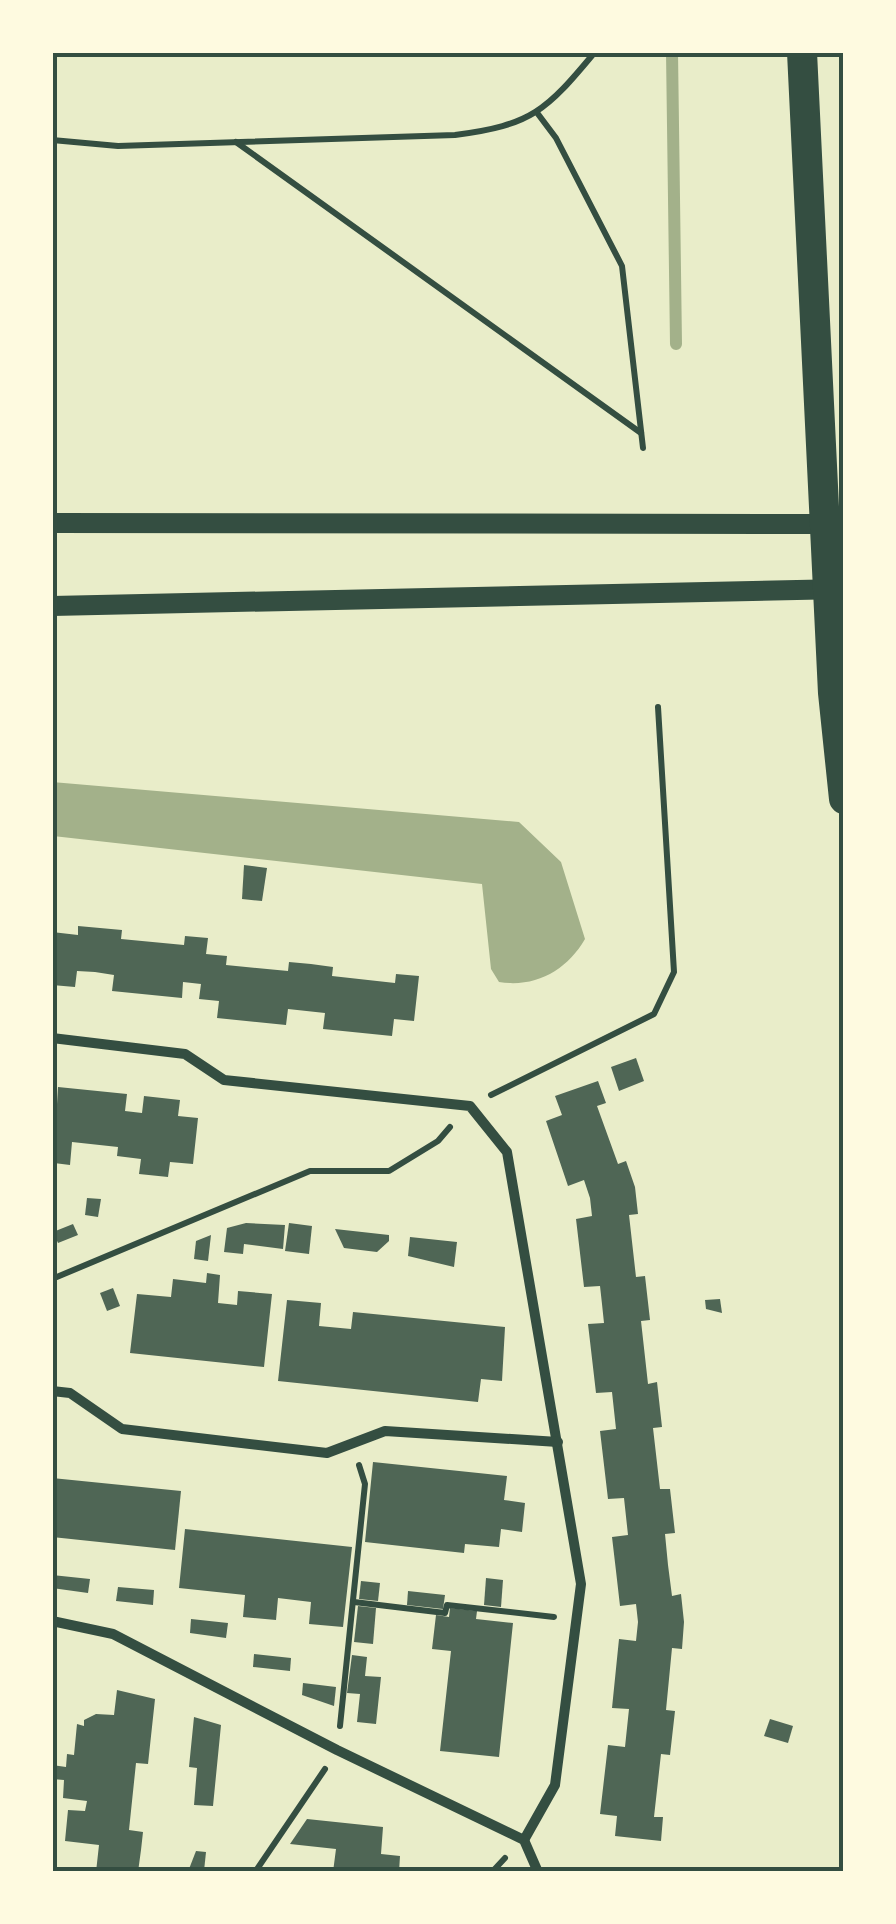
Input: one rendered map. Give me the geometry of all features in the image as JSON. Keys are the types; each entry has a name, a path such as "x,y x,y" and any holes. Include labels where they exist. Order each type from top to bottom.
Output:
{"highway":[{"path":"802,52 836,524 844,799"}],"main road":[{"path":"52,523 836,524"},
{"path":"52,606 836,589"}],"street":[{"path":"52,1038 185,1054 224,1080 470,1106 506,1152 580,1584 556,1784 524,1840"},
{"path":"52,1392 70,1393 122,1430 327,1453 385,1431 558,1442"},
{"path":"52,1621 113,1634 337,1750 524,1840 538,1872"}],"path":[{"path":"52,140 118,146 455,135 502,128 538,114 595,52"},
{"path":"538,114 556,138 622,266 643,448"},
{"path":"235,142 641,434"},
{"path":"52,1279 310,1171 389,1171 438,1141 470,1106 654,1014 674,972 658,707"},
{"path":"255,1872 337,1750 364,1484 354,1444"},
{"path":"354,1602 445,1612 447,1605 575,1619"}],"shaded area":[{"path":"52,782 519,822 561,862 585,939 569,960 549,974 526,982 499,982 491,969 482,884 53,836"}],"building":[{"path":"244,865 267,868 262,901 242,899"},
{"path":"78,926 122,930 121,939 184,945 185,936 208,938 206,954 227,956 226,965 288,971 289,962 311,964 333,967 332,976 395,983 396,974 419,976 414,1021 394,1019 392,1036 323,1029 325,1013 288,1009 286,1025 217,1018 219,1001 199,999 201,984 183,982 182,998 112,991 114,975 95,972 77,971 75,987 52,985 52,932 78,935"},
{"path":"636,1058 644,1081 619,1091 611,1067"},
{"path":"598,1081 606,1103 597,1106 618,1164 626,1161 635,1187 638,1214 629,1215 636,1277 645,1276 650,1320 641,1321 648,1384 657,1382 662,1427 653,1428 660,1489 670,1489 675,1533 665,1534 668,1565 672,1596 681,1594 684,1622 682,1649 672,1648 666,1710 675,1711 670,1755 661,1754 654,1817 663,1817 661,1841 615,1836 617,1816 600,1814 608,1745 625,1747 629,1709 612,1708 619,1639 636,1641 638,1622 636,1604 620,1606 612,1537 628,1535 624,1498 608,1499 600,1431 616,1429 612,1392 596,1393 588,1324 604,1323 600,1286 584,1287 576,1219 592,1216 590,1198 584,1180 568,1186 546,1121 562,1115 555,1096"},
{"path":"58,1087 127,1094 125,1111 142,1113 144,1096 180,1100 178,1116 198,1118 193,1164 170,1162 168,1177 139,1174 141,1159 117,1156 118,1147 72,1142 70,1165 54,1163 52,1103 57,1104"},
{"path":"87,1198 101,1199 98,1217 85,1215"},
{"path":"246,1223 285,1225 283,1249 244,1244 243,1254 224,1252 227,1228"},
{"path":"289,1223 312,1226 309,1254 285,1251"},
{"path":"73,1224 78,1235 58,1243 53,1232"},
{"path":"335,1229 389,1235 389,1241 377,1252 344,1248"},
{"path":"211,1235 208,1261 194,1259 196,1241"},
{"path":"410,1237 457,1242 454,1267 408,1256"},
{"path":"207,1273 220,1275 218,1303 237,1305 238,1291 272,1294 264,1367 130,1353 137,1294 171,1297 173,1279 206,1283"},
{"path":"113,1288 120,1306 107,1311 100,1293"},
{"path":"720,1299 722,1313 706,1309 705,1300"},
{"path":"287,1300 321,1303 319,1326 351,1329 353,1312 505,1327 502,1381 481,1379 478,1402 278,1381"},
{"path":"373,1462 507,1476 504,1500 525,1503 522,1532 501,1529 499,1547 465,1544 464,1553 365,1542"},
{"path":"52,1478 181,1491 175,1550 52,1537"},
{"path":"185,1529 352,1547 343,1627 309,1624 311,1602 278,1598 276,1620 243,1617 245,1595 179,1588"},
{"path":"52,1575 90,1579 88,1593 52,1588"},
{"path":"486,1578 503,1580 501,1607 484,1605"},
{"path":"361,1581 380,1583 378,1601 359,1599"},
{"path":"118,1587 154,1590 153,1605 116,1601"},
{"path":"408,1591 445,1595 443,1609 407,1605"},
{"path":"358,1606 376,1608 373,1644 354,1642"},
{"path":"450,1608 477,1611 476,1619 513,1623 499,1757 440,1751 451,1651 432,1649 436,1615 449,1617"},
{"path":"191,1619 228,1623 226,1638 190,1633"},
{"path":"254,1654 291,1658 290,1671 253,1667"},
{"path":"352,1655 367,1657 365,1676 381,1677 376,1724 357,1722 360,1694 347,1693"},
{"path":"303,1683 336,1687 334,1706 302,1695"},
{"path":"117,1690 155,1699 148,1764 136,1763 129,1830 143,1832 141,1850 138,1872 96,1872 99,1845 65,1841 68,1810 85,1811 87,1801 63,1798 64,1780 52,1779 52,1765 66,1767 67,1754 74,1755 77,1724 84,1726 84,1720 96,1714 114,1715"},
{"path":"194,1717 221,1725 213,1806 194,1805 197,1768 189,1767"},
{"path":"770,1719 793,1726 788,1743 764,1736"},
{"path":"307,1819 383,1827 381,1854 400,1856 399,1872 333,1872 336,1849 290,1844"},
{"path":"196,1851 206,1852 204,1871 189,1869"}],"waterway":[{"path":"672,52 676,344"}]}
